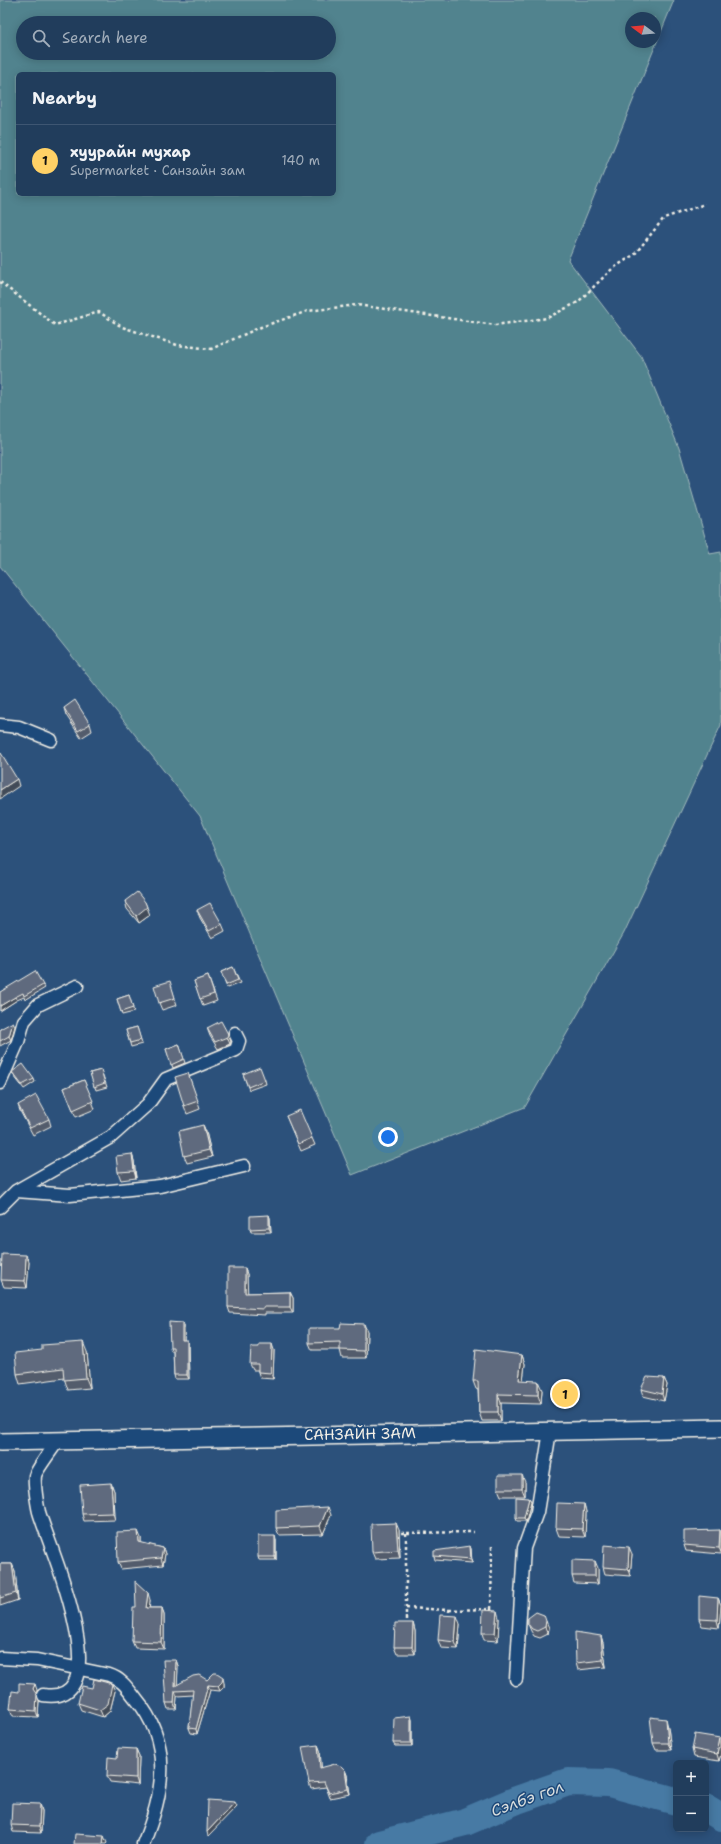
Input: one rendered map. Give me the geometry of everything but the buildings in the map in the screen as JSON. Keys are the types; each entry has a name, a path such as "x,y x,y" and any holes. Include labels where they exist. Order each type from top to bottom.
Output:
{"main road":[{"name":"САНЗАЙН ЗАМ","path":"0,1442 721,1428"}],"street":[{"path":"0,725 19,727 51,740"},
{"path":"0,1083 18,1042 24,1021 38,1005 77,986"},
{"path":"0,1207 16,1191 111,1137 148,1104 166,1079 236,1050 239,1041 235,1033"},
{"path":"16,1191 70,1195 160,1186 244,1166"},
{"path":"516,1679 524,1548 537,1512 550,1431"},
{"path":"43,1695 56,1696 70,1690 76,1681 81,1659 75,1622 39,1510 35,1475 58,1440"},
{"path":"0,1658 37,1660 118,1678 151,1720 161,1746 163,1765 159,1792 143,1844"}],"path":[{"path":"0,282 55,326 99,312 122,327 177,345 212,349 261,327 308,311 357,305 495,325 547,318 578,302 612,269 635,254 664,218 705,204"},
{"path":"401,1533 474,1532"},
{"path":"406,1533 406,1624"},
{"path":"491,1615 492,1546"},
{"path":"406,1608 449,1610 491,1609"},
{"path":"449,1610 449,1618"}],"green space":[{"path":"0,0 674,0 661,32 661,12 625,12 625,48 654,48 568,260 641,356 679,448 710,554 721,552 721,725 624,933 525,1107 352,1175 200,816 0,566"}],"waterway":[{"name":"Сэлбэ гол","path":"379,1844 465,1822 517,1800 568,1782 609,1783 673,1800"},
{"name":"Сэлбэ гол","path":"709,1810 721,1817"}],"place":[{"name":"хуурайн мухар","path":"565,1394"}]}
